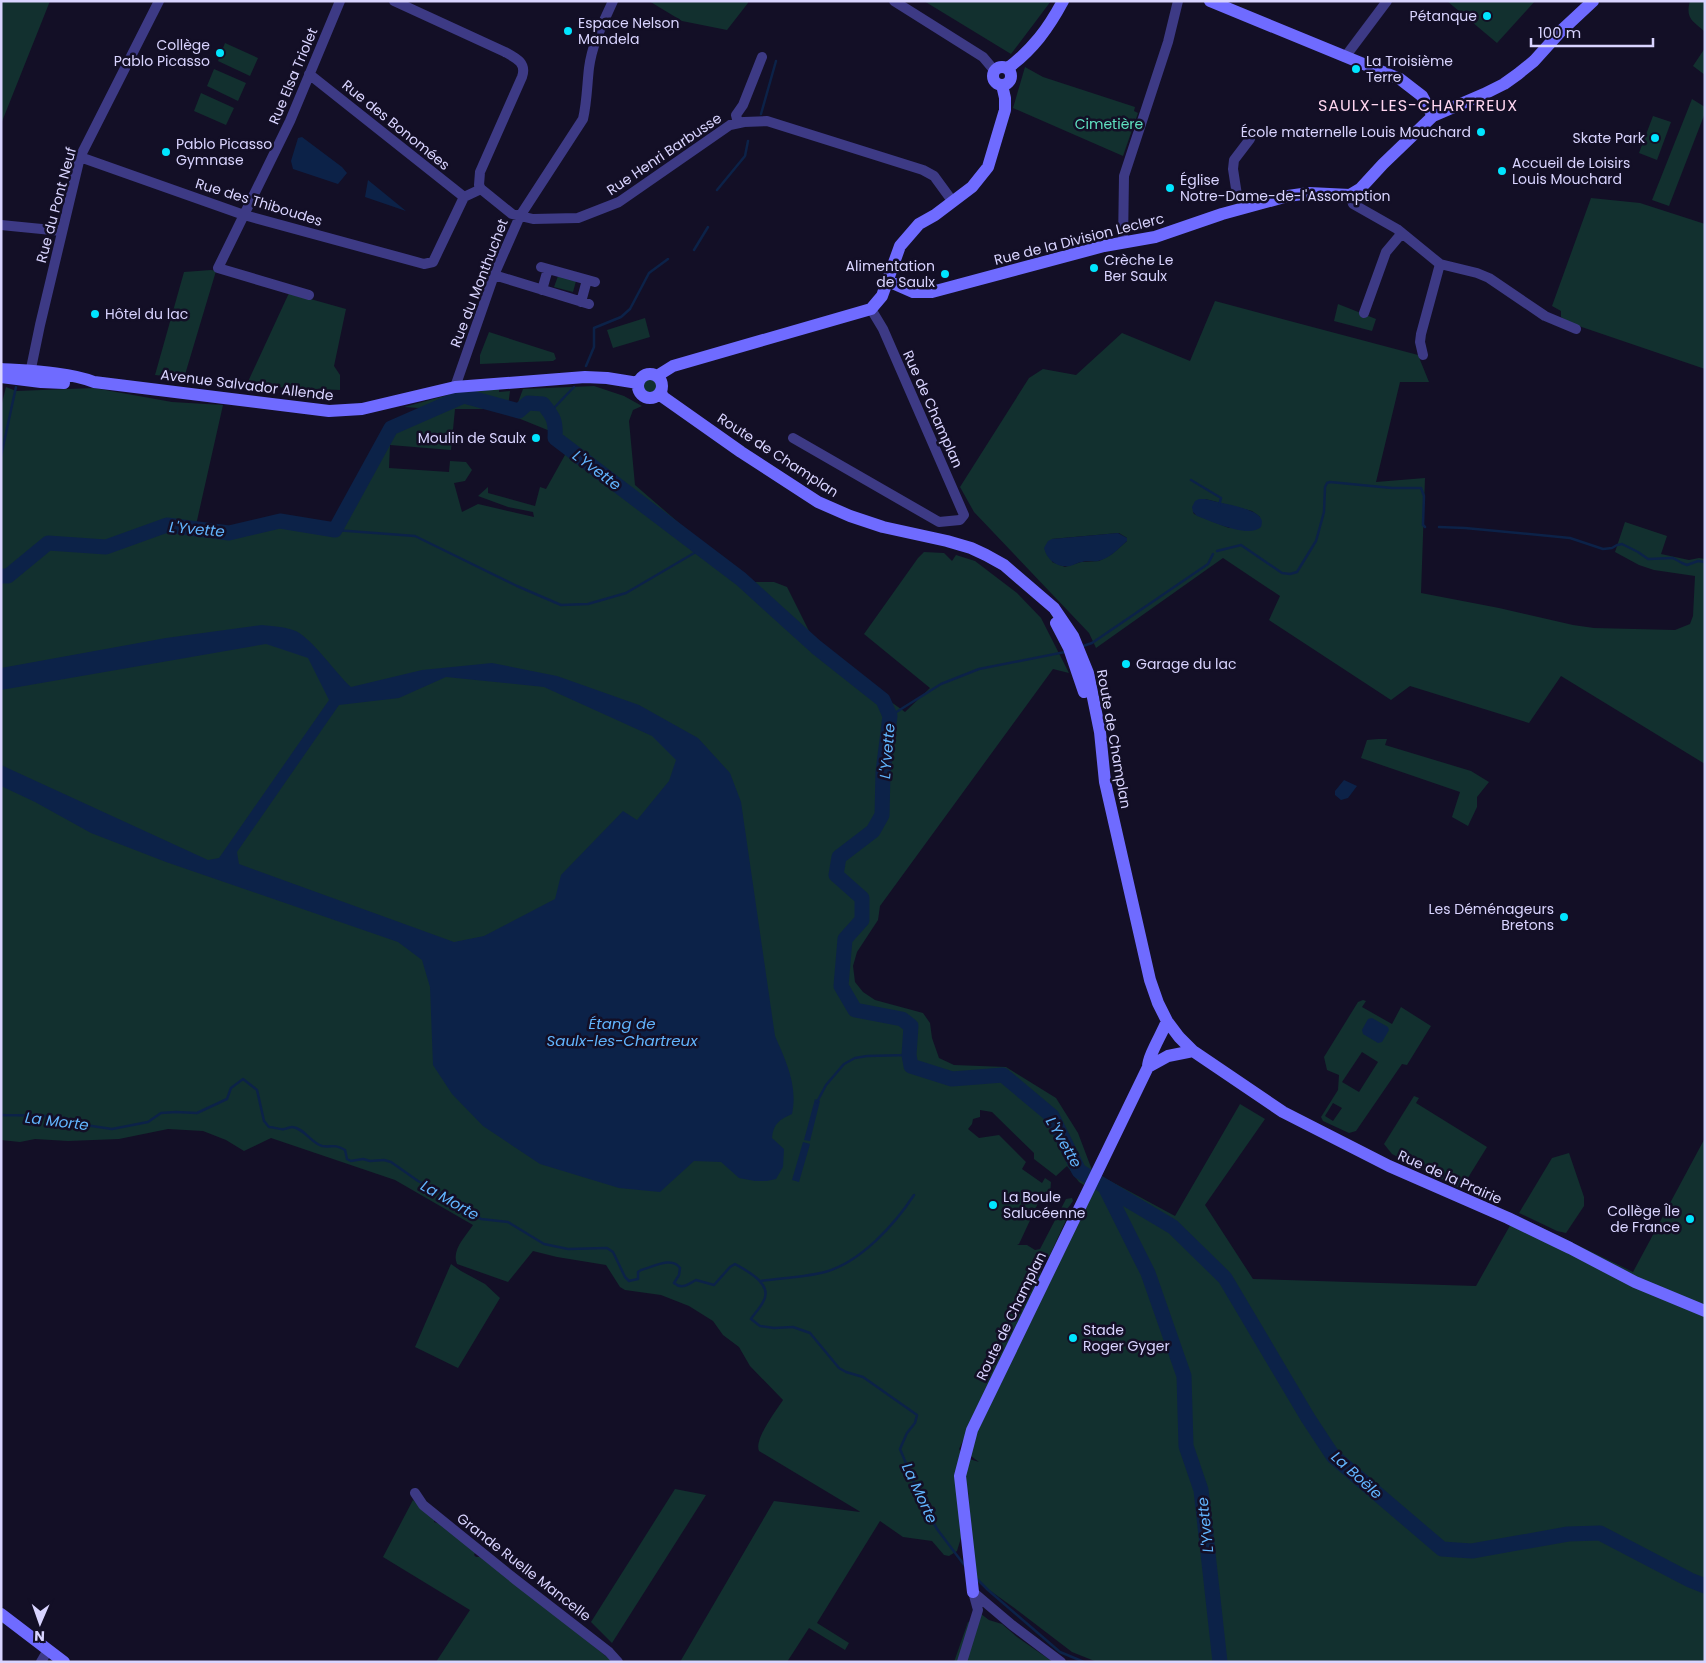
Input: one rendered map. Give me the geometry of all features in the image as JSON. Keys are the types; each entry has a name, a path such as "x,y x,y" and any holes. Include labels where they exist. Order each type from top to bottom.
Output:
{"street":[{"name":"Rue du Pont Neuf","path":"30,376 38,330 80,157 159,1"},
{"name":"Rue Elsa Triolet","path":"309,295 218,268 290,121 340,1"},
{"path":"394,1 504,52 516,58 522,64 524,71 522,77 480,172 479,185 481,189 512,214 520,216"},
{"name":"Rue du Monthuchet","path":"455,387 475,324 520,216 582,119 586,108 589,66 596,39 614,1"},
{"path":"894,1 983,57 994,70"},
{"path":"1008,68 1026,54 1046,31 1063,1"},
{"path":"1123,243 1124,176 1168,42 1178,1"},
{"path":"1210,1 1406,82 1422,96 1433,116"},
{"path":"1345,57 1387,1"},
{"path":"1576,329 1545,316 1488,278 1477,273 1440,264 1402,234 1353,204 1350,195 1360,189 1433,116 1484,94 1504,84 1518,74 1534,61 1562,30 1593,1"},
{"path":"738,123 736,115 743,105 762,57"},
{"path":"1001,66 1008,68 1011,79 1009,82 999,85 993,80 994,70 1001,66"},
{"name":"Rue des Bonomées","path":"310,74 464,198"},
{"path":"656,376 673,366 871,309 882,296 900,246 919,224 972,187 988,167 1005,110 1002,85"},
{"name":"Rue Henri Barbusse","path":"520,216 533,219 578,218 619,202 730,125 767,121 923,170 934,176 953,202"},
{"path":"1231,206 1234,160 1250,139"},
{"name":"Rue des Thiboudes","path":"80,157 244,215 424,264 433,262 464,198"},
{"path":"464,198 481,189"},
{"name":"Rue de la Division Leclerc","path":"888,281 913,292 932,292 1104,246 1155,237 1231,206 1298,194 1350,195"},
{"path":"1,225 62,231"},
{"path":"1364,313 1386,252 1402,234"},
{"path":"1423,355 1420,342 1421,334 1440,264"},
{"path":"494,275 542,290 585,303 591,281 545,268 542,290"},
{"name":"Rue de Champlan","path":"793,438 938,522 960,520 964,515 883,329 871,309"},
{"name":"Avenue Salvador Allende","path":"1,369 30,376 86,379 94,382 329,411 362,409 455,387 585,377 608,378 638,383"},
{"path":"645,374 656,376 661,381 661,392 655,397 647,398 640,394 637,387 639,379 645,374"},
{"path":"1,377 30,376"},
{"name":"Route de Champlan","path":"661,392 663,397 741,452 818,502 850,516 883,527 971,548 1004,565 1023,580 1045,606 1088,673 1100,732 1105,782 1150,980 1167,1021 1179,1037 1194,1051"},
{"name":"Route de Champlan","path":"972,1585 960,1476 972,1430 1148,1067 1148,1060 1167,1021"},
{"path":"1148,1067 1168,1056 1194,1051"},
{"name":"Rue de la Prairie","path":"1194,1051 1283,1112 1366,1155 1508,1218 1635,1282 1705,1311"},
{"name":"Grande Ruelle Mancelle","path":"415,1493 423,1504 516,1580 609,1652 618,1662"},
{"path":"962,1662 978,1610 972,1585"},
{"path":"972,1585 1012,1625 1061,1662"},
{"path":"1,1614 64,1662"},
{"path":"41,1662 48,1650"}],"green space":[{"path":"1,1 50,1 1,124"},
{"path":"649,1 748,1 748,3 727,30 682,21"},
{"path":"924,1 1051,1 1011,54"},
{"path":"1447,1 1535,1 1497,43"},
{"path":"1690,1 1705,3 1705,32 1689,16"},
{"path":"225,43 258,58 250,76 218,61"},
{"path":"1705,48 1705,75 1693,66"},
{"name":"Cimetière","path":"1025,67 1043,77 1135,107 1134,111 1138,113 1123,156 1013,108"},
{"path":"214,69 246,83 238,101 207,86"},
{"path":"201,93 234,108 226,125 194,111"},
{"path":"1692,99 1705,107 1705,113 1669,206 1652,200"},
{"name":"Skate Park","path":"1653,116 1671,122 1657,160 1639,153"},
{"path":"1591,198 1640,203 1705,224 1705,369 1570,323 1561,317 1561,311 1552,306"},
{"path":"216,271 184,378 155,375 184,272"},
{"path":"558,276 576,281 573,292 554,287"},
{"path":"289,293 346,309 334,366 340,375 340,390 246,386"},
{"path":"1215,301 1418,355 1429,382 1400,382 1376,482 1425,478 1421,593 1573,625 1594,628 1675,630 1690,624 1693,616 1695,576 1654,570 1639,565 1615,552 1625,522 1667,536 1661,554 1689,560 1705,559 1705,764 1561,676 1529,723 1410,686 1391,700 1269,620 1280,596 1223,558 1096,648 1089,633 974,512 960,487 1029,378 1043,369 1076,375 1122,333 1190,361","holes":["1205,499 1252,511 1260,517 1229,528 1194,514 1193,512","1119,533 1127,538 1127,541 1112,554 1099,561 1081,562 1065,567 1052,562 1052,539"]},
{"path":"1338,304 1376,319 1372,331 1334,321"},
{"path":"645,318 650,337 613,348 607,330"},
{"path":"489,332 554,353 556,359 553,361 480,364 480,355"},
{"path":"647,379 653,379 658,384 656,393 647,395 642,390 642,384"},
{"path":"594,386 624,396 642,406 633,410 629,421 635,485 737,573 754,582 774,582 787,587 813,639 837,663 905,712 930,688 864,634 924,552 944,553 952,561 956,555 975,561 1017,593 1041,618 1069,673 1053,669 880,906 878,920 857,952 853,966 855,982 863,992 875,1000 923,1013 930,1023 932,1038 939,1058 954,1065 1006,1067 1056,1098 1078,1133 1092,1170 1084,1185 1079,1182 1067,1166 1056,1176 1034,1159 1034,1153 992,1112 980,1110 980,1117 973,1119 968,1129 979,1138 999,1135 1026,1162 1022,1169 1042,1183 1045,1178 1051,1182 1050,1196 1039,1201 1017,1245 1027,1245 1035,1250 1040,1249 1066,1199 1072,1198 1073,1201 1068,1208 1067,1218 1049,1257 1037,1266 1038,1270 1041,1271 1040,1277 959,1449 963,1457 979,1462 967,1453 1101,1176 1175,1216 1240,1104 1265,1119 1205,1205 1253,1279 1476,1286 1516,1215 1633,1272 1705,1138 1705,1662 1097,1662 1072,1652 975,1580 968,1489 967,1518 957,1551 949,1556 944,1555 932,1541 903,1537 880,1521 817,1623 849,1643 845,1650 809,1628 787,1662 680,1662 774,1501 860,1512 759,1451 758,1446 763,1432 783,1400 750,1366 739,1347 723,1335 713,1321 689,1306 661,1295 625,1290 620,1287 606,1265 533,1251 508,1282 457,1264 456,1254 458,1248 473,1225 395,1180 271,1138 244,1151 226,1140 203,1131 168,1129 119,1139 68,1141 35,1139 20,1142 1,1140 1,407 6,387 16,391 94,388 172,402 223,405 196,525 228,530 279,517 333,526 354,484 383,437 419,408 404,407 463,391 499,389 499,392 510,391 507,414 489,409 455,409 451,450 390,445 389,468 449,472 450,461 466,462 472,470 465,481 454,483 462,512 478,504 534,517 533,512 508,507 478,496 488,487 488,493 535,506 540,487 546,489 570,446 550,431 513,416 523,389"},
{"path":"1387,739 1385,745 1471,771 1489,782 1477,797 1477,807 1468,826 1452,817 1460,792 1361,758 1367,740"},
{"path":"1366,1001 1362,1007 1392,1024 1401,1007 1431,1026 1407,1065 1402,1064 1356,1131 1349,1133 1323,1121 1321,1117 1338,1090 1339,1075 1327,1070 1324,1057 1358,1002","holes":["1362,1052 1378,1062 1359,1092 1342,1082","1333,1103 1342,1108 1333,1121 1325,1116"]},
{"path":"1414,1096 1419,1098 1416,1103 1487,1147 1461,1189 1392,1154 1384,1144"},
{"path":"1569,1153 1584,1197 1584,1206 1566,1233 1557,1231 1519,1213 1552,1158"},
{"path":"451,1264 485,1284 500,1298 458,1368 415,1347"},
{"path":"675,1489 706,1495 612,1643 591,1622"},
{"path":"413,1500 434,1518 434,1522 440,1524 476,1551 474,1555 476,1557 480,1557 547,1608 613,1662 436,1662 470,1610 383,1557"},
{"path":"981,1614 989,1620 1002,1624 1053,1662 954,1662 968,1622 980,1619"}],"water":[{"path":"302,137 342,167 347,173 338,184 293,169 291,161 298,138"},
{"path":"368,180 406,211 365,197"},
{"path":"1199,499 1249,510 1260,517 1261,527 1248,531 1239,530 1197,516 1193,512 1192,507 1195,501"},
{"path":"1118,533 1127,538 1127,541 1110,556 1098,561 1084,561 1070,566 1061,566 1050,559 1044,548 1048,541 1052,539"},
{"name":"Étang de Saulx-les-Chartreux","path":"262,625 293,630 307,639 351,687 422,670 492,663 557,676 639,705 698,738 730,773 741,802 775,1036 787,1064 792,1084 792,1114 778,1123 772,1138 784,1149 783,1167 776,1179 755,1181 739,1178 721,1162 694,1161 660,1192 619,1188 540,1164 483,1126 452,1094 433,1065 430,987 422,960 398,942 166,862 91,833 35,802 1,786 1,765 208,860 219,858 329,700 308,658 266,644 1,690 1,668 166,638","holes":["446,677 544,687 652,736 676,760 669,781 637,820 623,811 561,875 555,899 484,936 454,942 239,864 237,852 339,705 399,698"]},
{"path":"1344,780 1357,786 1348,798 1341,800 1335,795 1335,791"},
{"path":"1372,1018 1388,1027 1389,1030 1382,1042 1378,1043 1363,1034 1362,1030 1368,1019"},
{"path":"815,1099 820,1101 810,1141 804,1140"},
{"path":"803,1142 810,1144 799,1182 792,1180"}],"waterway":[{"path":"761,114 776,61"},
{"path":"717,190 745,156 748,141"},
{"path":"694,250 708,227"},
{"path":"586,366 594,347 594,328 621,317 630,309 649,273 668,259"},
{"path":"1,456 16,387"},
{"path":"550,412 574,387"},
{"name":"L'Yvette","path":"1,576 8,576 48,543 106,547 167,525 229,533 280,521 335,530 391,428 464,396 519,411 528,403 543,404 554,420 555,438 741,579 816,647 883,700 890,716 883,772 882,815 873,831 839,857 836,875 862,898 862,920 845,939 841,986 855,1010 902,1019 911,1026 909,1055 911,1066 952,1079 1003,1075 1052,1116 1079,1171 1173,1227 1225,1278 1308,1418 1333,1456 1442,1549 1472,1551 1568,1534 1600,1533 1705,1586"},
{"path":"1191,480 1221,498 1219,506"},
{"path":"1217,551 1241,545 1282,573 1290,574 1297,572 1316,541 1324,512 1325,487 1330,482 1392,488 1421,488 1424,496 1423,525 1425,527"},
{"path":"1439,527 1570,538 1603,549 1622,544 1648,559 1673,558 1687,565 1698,561 1705,562"},
{"path":"335,530 415,536 517,586 561,605 588,604 626,593 701,549"},
{"path":"1083,646 1092,643 1208,564 1213,554"},
{"path":"890,716 941,684 979,669 1065,652"},
{"path":"817,1102 826,1085 844,1064 855,1058 909,1055"},
{"name":"La Morte","path":"1,1115 57,1117 78,1121 85,1125 112,1129 148,1122 161,1113 197,1113 227,1099 231,1088 243,1079 257,1090 264,1121 269,1127 282,1129 296,1128 322,1146 333,1146 345,1150 347,1159 351,1161 363,1159 391,1162 418,1181 451,1198 481,1219 508,1222 544,1244 568,1249 607,1248 613,1252 625,1277 629,1281 638,1279 638,1272 641,1270 672,1263 680,1268 679,1275 674,1283 677,1285 685,1286 696,1280 714,1285 735,1264 758,1279 765,1289 763,1302 751,1319 760,1326 774,1328 793,1327 810,1333 839,1368 863,1377 917,1415 915,1423 907,1433 900,1449 923,1504 937,1529 965,1566"},
{"name":"L'Yvette","path":"1105,1187 1148,1273 1184,1376 1186,1446 1201,1490 1220,1662"},
{"path":"761,1281 818,1274 851,1260 876,1241 897,1218 914,1195"},
{"path":"977,1579 1060,1652 1084,1662"}],"place":[{"name":"Pétanque","path":"1487,16"},
{"name":"Espace Nelson Mandela","path":"568,31"},
{"name":"Collège Pablo Picasso","path":"220,53"},
{"name":"La Troisième Terre","path":"1356,69"},
{"name":"École maternelle Louis Mouchard","path":"1481,132"},
{"name":"Skate Park","path":"1655,138"},
{"name":"Pablo Picasso Gymnase","path":"166,152"},
{"name":"Accueil de Loisirs Louis Mouchard","path":"1502,171"},
{"name":"Église Notre-Dame-de-l'Assomption","path":"1170,188"},
{"name":"Crèche Le Ber Saulx","path":"1094,268"},
{"name":"Alimentation de Saulx","path":"945,274"},
{"name":"Hôtel du lac","path":"95,314"},
{"name":"Moulin de Saulx","path":"536,438"},
{"name":"Garage du lac","path":"1126,664"},
{"name":"Les Déménageurs Bretons","path":"1564,917"},
{"name":"La Boule Salucéenne","path":"993,1205"},
{"name":"Collège Île de France","path":"1690,1219"},
{"name":"Stade Roger Gyger","path":"1073,1338"}],"district":[{"name":"SAULX-LES-CHARTREUX","path":"1418,105"}],"water label":[{"name":"La Boële","path":"1357,1475"}]}
